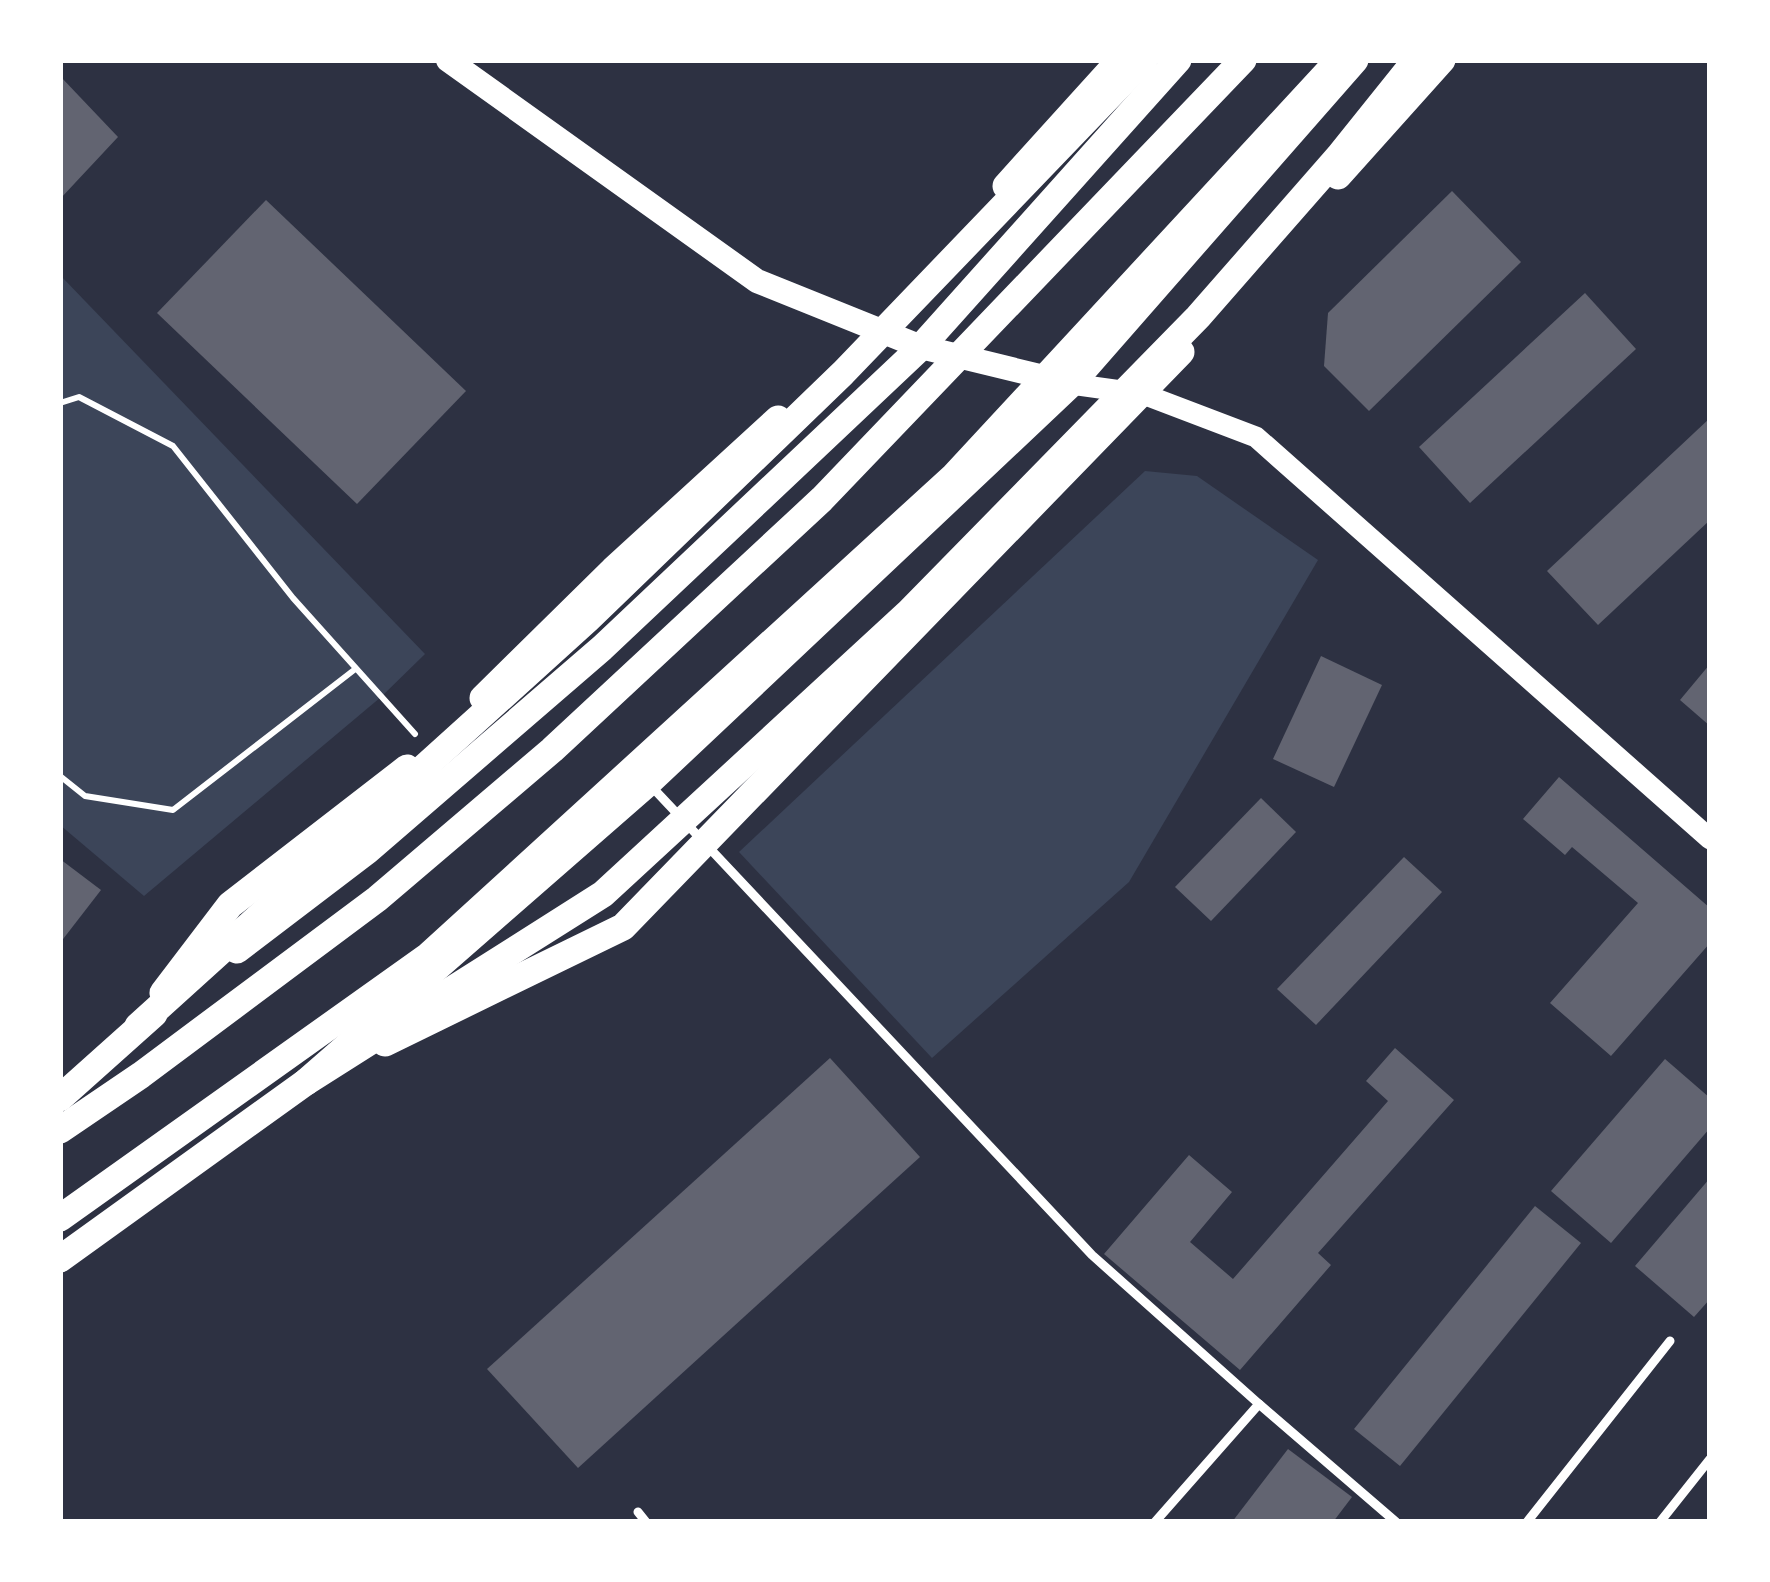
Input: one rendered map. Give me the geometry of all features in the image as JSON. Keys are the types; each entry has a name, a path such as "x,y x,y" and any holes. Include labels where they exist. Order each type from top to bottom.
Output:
{"main road":[{"path":"448,60 758,281 921,347 1071,384"},
{"path":"138,1026 230,905 430,750 613,569 875,329 1120,60"},
{"path":"60,1098 587,620 843,374 1144,60"},
{"path":"138,1026 368,851 548,695 921,347 1178,60"},
{"path":"60,1130 377,899 552,750 822,499 1243,60"},
{"path":"60,1218 428,956 953,476 1339,60"},
{"path":"306,1082 648,783 1071,384 1355,60"},
{"path":"60,1259 306,1082 603,894 909,613 1166,350 1339,156 1416,60"},
{"path":"306,1082 623,927 1143,394 1442,60"}],"street":[{"path":"1071,384 1143,394 1256,437 1710,839"}],"lane":[{"path":"648,783 1092,1255 1396,1522"},
{"path":"1527,1522 1670,1341"},
{"path":"1155,1522 1259,1404"},
{"path":"1660,1522 1710,1459"},
{"path":"638,1512 646,1522"}],"path":[{"path":"60,403 79,397 172,446 293,598 430,750"},
{"path":"60,776 85,796 173,810 356,669"}],"shaded area":[{"path":"60,275 425,654 381,697 144,896 60,825"},
{"path":"1145,471 1197,476 1318,560 1129,882 932,1058 739,852"}],"building":[{"path":"60,76 118,137 60,199"},
{"path":"1452,191 1521,262 1369,411 1324,366 1328,313"},
{"path":"266,200 466,391 357,504 157,313"},
{"path":"1585,293 1636,349 1470,503 1419,447"},
{"path":"1710,418 1710,520 1598,625 1547,571"},
{"path":"1321,656 1382,685 1334,787 1273,759"},
{"path":"1710,664 1710,726 1680,700"},
{"path":"1559,777 1710,908 1710,943 1611,1056 1550,1003 1638,903 1572,847 1565,855 1523,819"},
{"path":"1261,798 1296,832 1211,921 1175,887"},
{"path":"1404,857 1442,892 1316,1025 1277,989"},
{"path":"60,859 101,890 60,943"},
{"path":"1395,1048 1454,1100 1318,1253 1331,1265 1240,1370 1104,1254 1189,1155 1232,1192 1190,1242 1233,1279 1388,1101 1366,1081"},
{"path":"830,1058 920,1157 578,1468 487,1369"},
{"path":"1665,1059 1710,1098 1710,1128 1611,1243 1551,1191"},
{"path":"1710,1178 1710,1299 1694,1317 1635,1266"},
{"path":"1535,1206 1581,1243 1400,1466 1354,1429"},
{"path":"1288,1449 1352,1497 1333,1522 1232,1522"}]}
